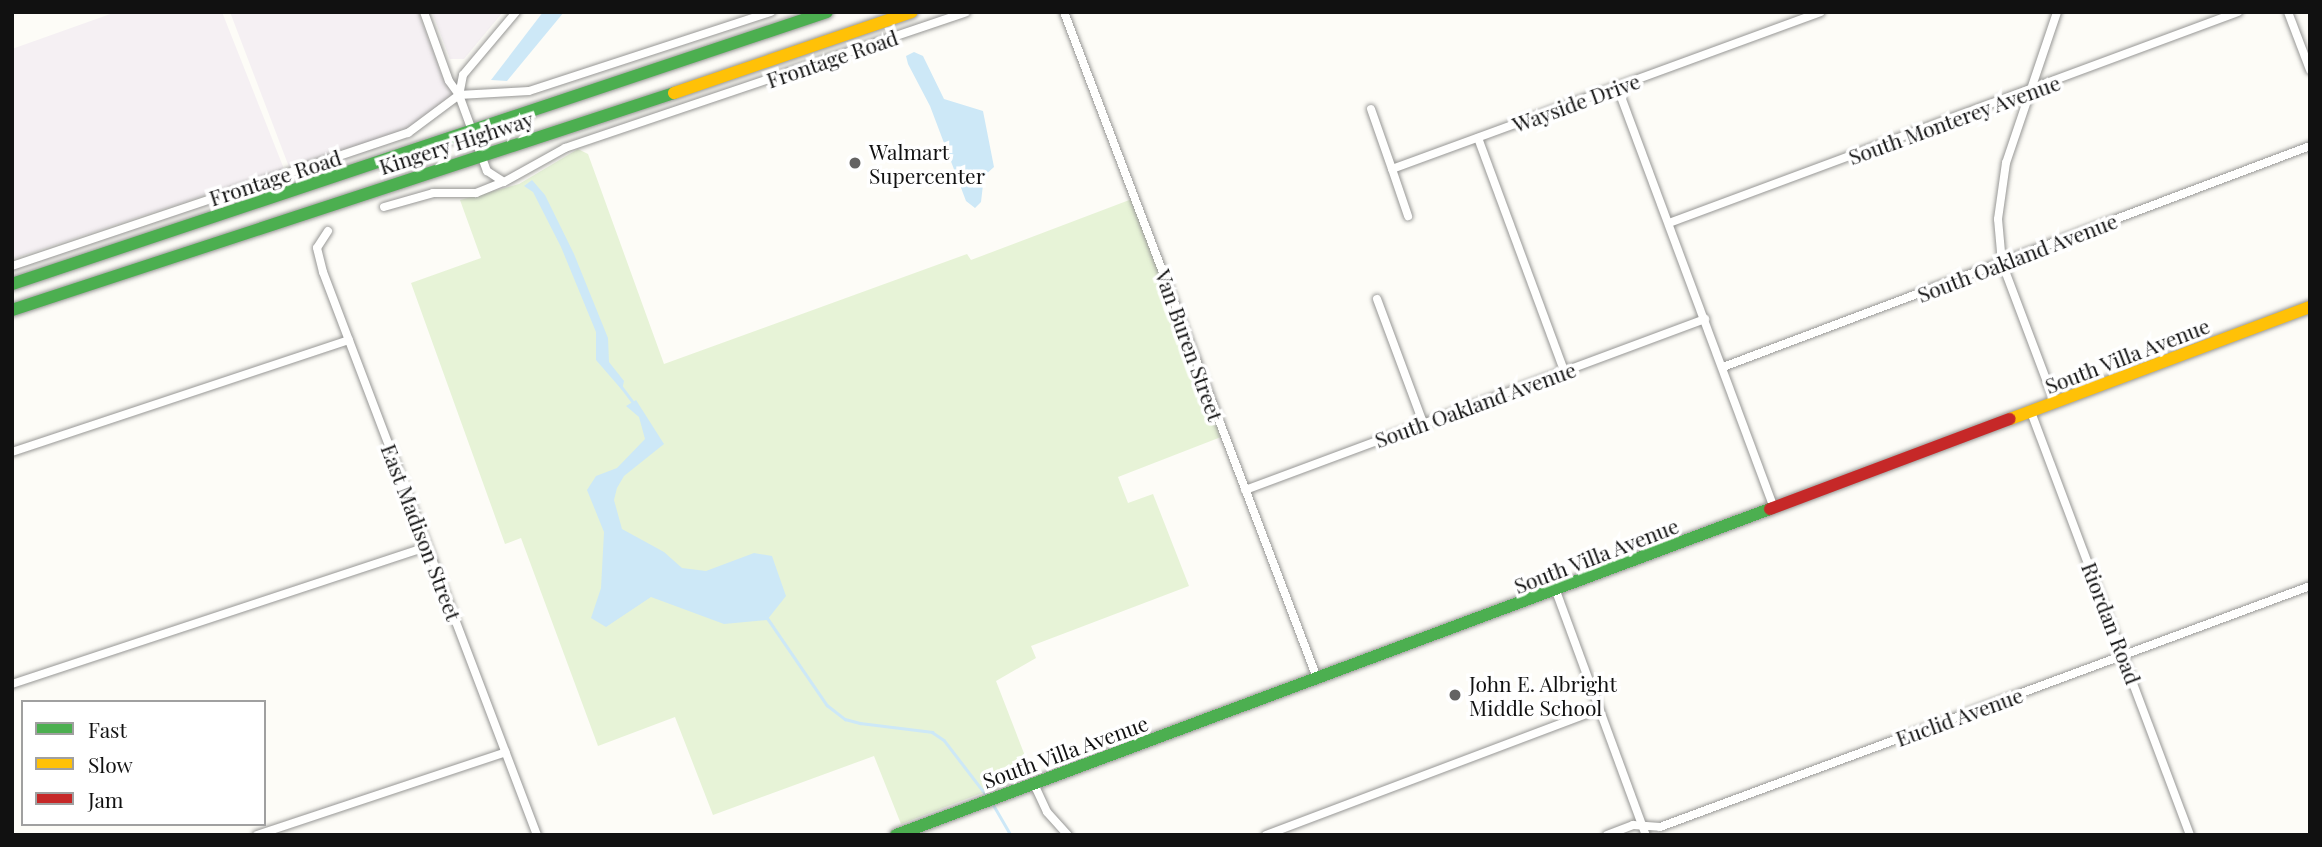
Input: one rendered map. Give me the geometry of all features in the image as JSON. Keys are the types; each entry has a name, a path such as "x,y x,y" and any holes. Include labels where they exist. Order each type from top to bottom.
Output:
{"main road":[{"name":"Kingery Highway","path":"12,284 827,12"},
{"name":"Kingery Highway","path":"12,310 479,154 775,62 912,12"},
{"name":"South Villa Avenue","path":"896,835 913,832 989,800 1556,591 2310,307"}],"street":[{"path":"424,12 449,81 459,95 479,154 487,171 504,182"},
{"path":"459,95 463,75 516,12"},
{"path":"459,95 529,90 771,12"},
{"name":"Frontage Road","path":"384,208 433,193 476,193 504,182 565,148 966,12"},
{"name":"Van Buren Street","path":"1064,12 1317,678"},
{"name":"Wayside Drive","path":"1392,169 1821,12"},
{"path":"2055,403 2002,263 1998,219 2002,182 2057,12"},
{"name":"South Monterey Avenue","path":"1669,223 2238,12"},
{"path":"2288,12 2310,70"},
{"path":"1617,86 1774,509"},
{"name":"Frontage Road","path":"12,266 408,133 459,95"},
{"path":"1371,109 1408,216"},
{"path":"1478,138 1564,370"},
{"name":"South Oakland Avenue","path":"1723,366 2310,146"},
{"name":"East Madison Street","path":"328,231 317,248 349,340 537,835"},
{"path":"1377,299 1423,423"},
{"name":"South Oakland Avenue","path":"1245,490 1705,319"},
{"path":"12,452 349,340"},
{"name":"Riordan Road","path":"2032,412 2190,835"},
{"path":"12,684 427,547"},
{"name":"Euclid Avenue","path":"1607,835 1633,825 1645,831 1660,827 2310,586"},
{"path":"1556,591 1645,831"},
{"path":"1266,835 1599,709"},
{"path":"257,835 506,752"},
{"path":"1034,784 1047,812 1068,835"}],"shaded area":[{"path":"116,12 222,12 284,169 12,259 12,49"},
{"path":"230,12 418,12 443,78 454,94 405,131 289,167"},
{"path":"432,12 503,12 464,59 450,59"}],"green space":[{"path":"578,149 588,154 664,364 967,254 971,260 1132,199 1221,437 1118,477 1128,503 1153,494 1189,586 1031,646 1036,658 996,681 1032,774 901,824 874,756 713,815 675,717 598,746 521,538 505,544 411,283 481,258 460,200 519,184"}],"water":[{"path":"543,12 564,12 507,81 491,80"},
{"path":"914,52 923,56 944,99 983,111 994,167 984,176 981,202 975,208 966,201 930,106 908,64 906,56"},
{"path":"532,180 545,195 574,254 608,338 609,362 624,381 622,390 596,360 596,332 561,247 533,192 524,186"},
{"path":"636,400 664,444 624,476 617,488 614,500 622,529 664,552 682,568 706,571 754,553 772,556 786,596 767,620 724,624 651,597 606,627 591,618 601,588 604,532 587,490 596,476 617,468 645,439 639,417 626,406"}],"waterway":[{"path":"621,386 634,403"},
{"path":"766,616 827,705 845,719 860,723 932,732 944,740 987,796"},
{"path":"993,804 1011,835"}],"traffic: fast":[{"path":"12,284 827,12"},
{"path":"12,310 674,93"},
{"path":"896,835 1770,509"}],"traffic: slow":[{"path":"674,93 912,12"},
{"path":"2010,419 2310,307"}],"traffic: jam":[{"path":"1770,509 2010,419"}],"place":[{"name":"Walmart Supercenter","path":"855,163"},
{"name":"John E. Albright Middle School","path":"1455,695"}]}
